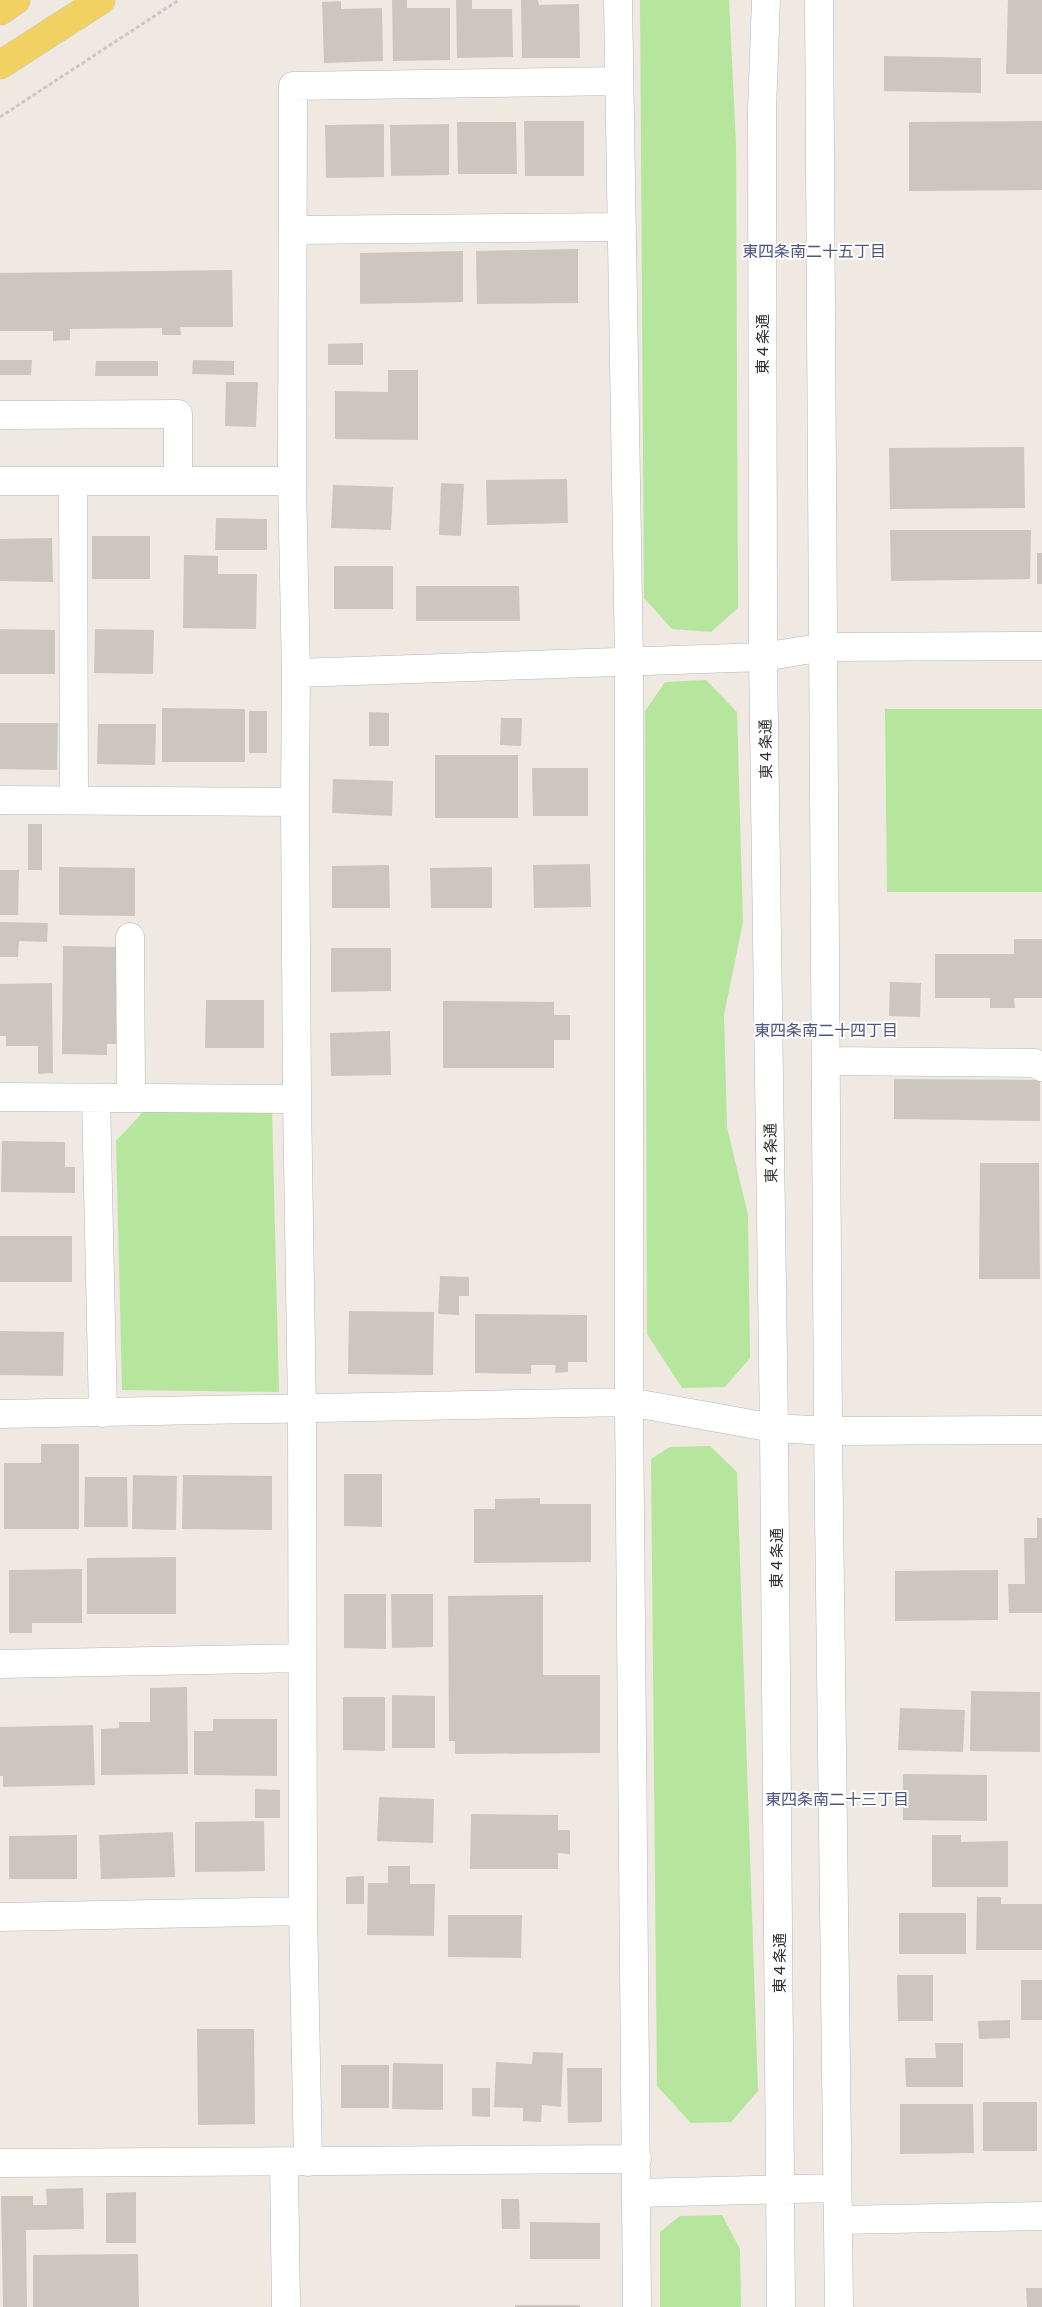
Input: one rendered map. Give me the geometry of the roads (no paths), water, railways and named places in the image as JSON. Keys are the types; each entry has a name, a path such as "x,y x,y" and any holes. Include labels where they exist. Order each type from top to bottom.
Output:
{"main road":[{"path":"0,11 16,0"},
{"path":"0,65 101,0"}],"street":[{"path":"618,0 629,663 629,1402 637,2307"},
{"name":"東４条通","path":"766,0 762,110 763,657 774,1428 781,2307"},
{"path":"818,0 827,1061 828,1431 840,2307"},
{"path":"286,2307 296,2162 303,1912 302,1409 297,1099 296,673 292,481 293,86 619,81"},
{"path":"293,230 622,227"},
{"path":"0,415 178,414 178,481"},
{"path":"73,480 74,799"},
{"path":"0,481 292,481"},
{"path":"296,673 763,657 824,647 1042,646"},
{"path":"0,800 74,799 295,802"},
{"path":"130,937 131,1097"},
{"path":"827,1061 1035,1063 1042,1067"},
{"path":"0,1097 297,1099"},
{"path":"96,1098 103,1413"},
{"path":"0,1414 629,1402 774,1428 828,1431 1042,1430"},
{"path":"0,1664 301,1658"},
{"path":"0,1917 303,1912"},
{"path":"0,2163 637,2159"},
{"path":"636,2193 781,2191 837,2188"},
{"path":"839,2220 1042,2216"}],"district":[{"name":"東四条南二十五丁目","path":"814,250"},
{"name":"東四条南二十四丁目","path":"826,1029"},
{"name":"東四条南二十三丁目","path":"837,1798"}]}
